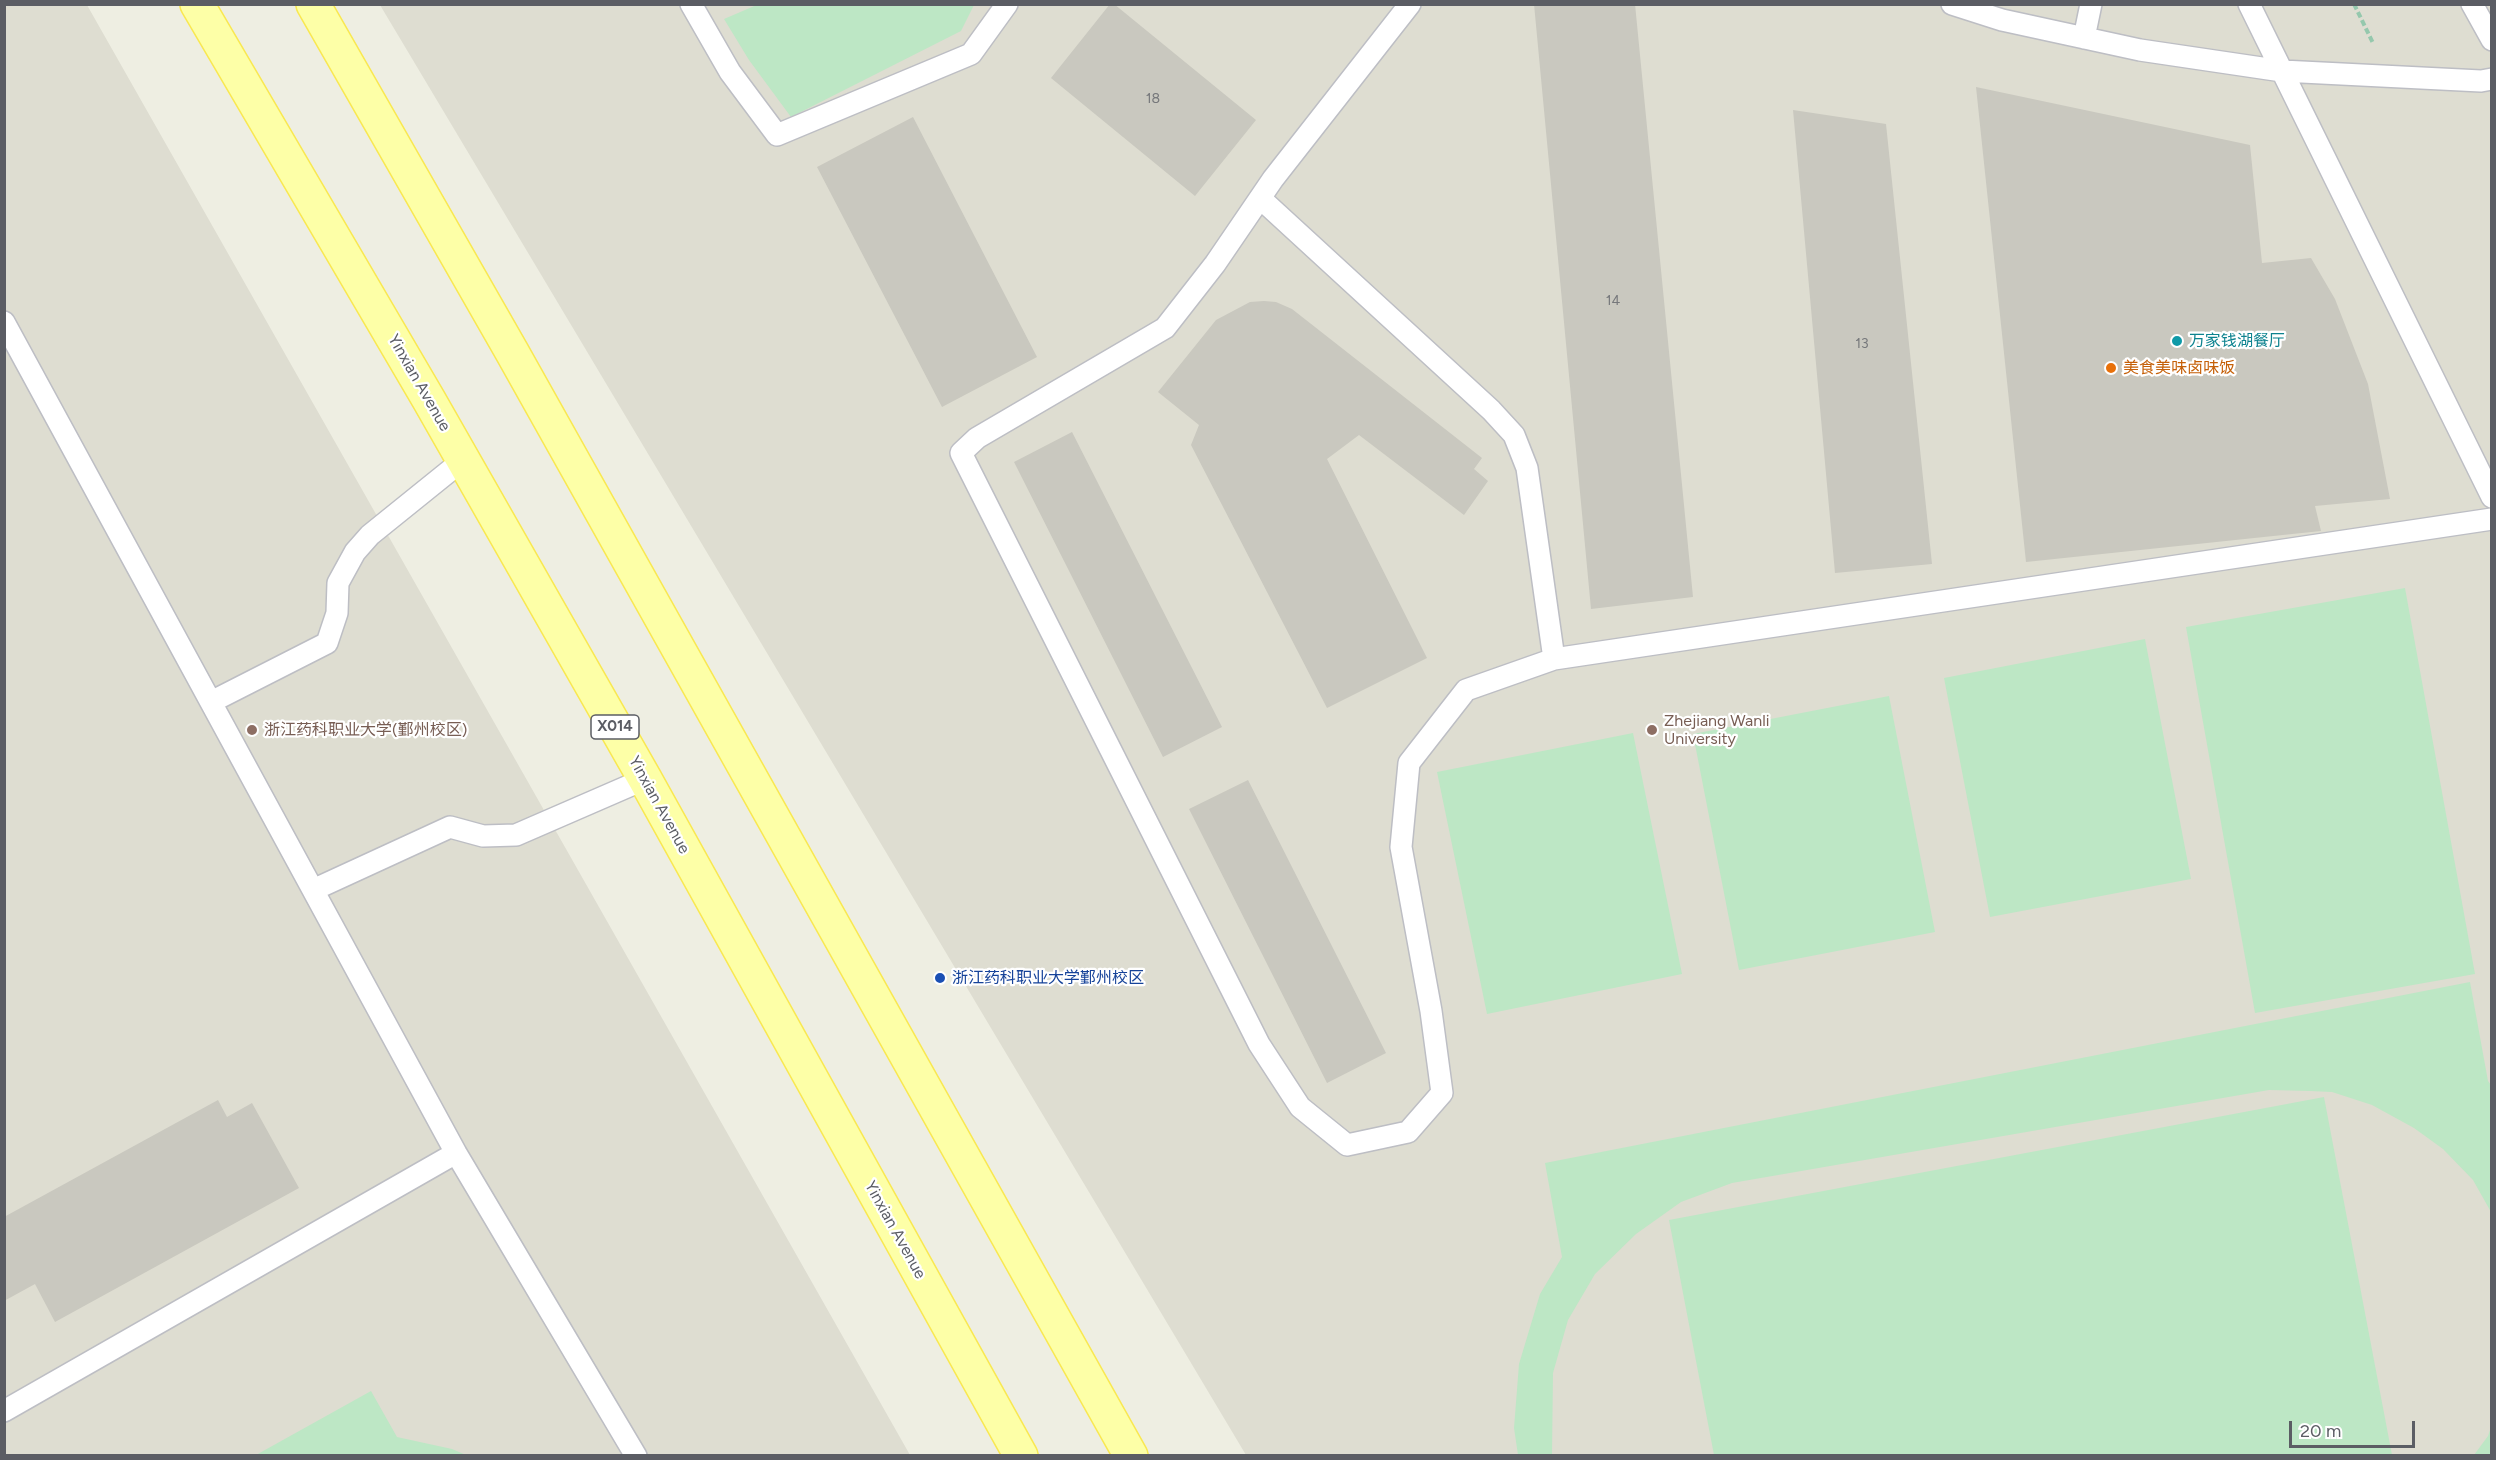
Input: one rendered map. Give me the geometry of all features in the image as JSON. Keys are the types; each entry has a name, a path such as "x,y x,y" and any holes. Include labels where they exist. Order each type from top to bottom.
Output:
{"main road":[{"name":"Yinxian Avenue","path":"197,4 463,460 645,779 1020,1455"},
{"path":"313,4 530,383 1131,1455"}],"lane":[{"path":"691,4 730,72 777,135 970,54 1007,4"},
{"path":"1410,4 1260,198 1215,264 1165,328 977,438 961,453 1258,1044 1300,1107 1347,1146 1408,1132 1442,1093 1431,1011 1401,848 1408,763 1466,690 1554,659 2492,519"},
{"path":"1953,4 2002,20 2140,50 2282,71 2470,80 2492,79"},
{"path":"2084,38 2091,4"},
{"path":"2249,4 2492,497"},
{"path":"2472,4 2492,40"},
{"path":"1260,198 1514,435 1527,468 1554,659"},
{"path":"4,322 456,1153 636,1455"},
{"path":"211,702 327,643 337,612 338,583 355,552 370,535 463,460"},
{"path":"313,890 450,827 483,836 516,836 645,779"},
{"path":"4,1411 456,1153"}],"shaded area":[{"name":"浙江药科职业大学(鄞州校区)","path":"5,5 87,5 910,1455 5,1456"},
{"name":"Zhejiang Wanli University","path":"380,5 2491,5 2491,1455 1246,1455"}],"green space":[{"path":"759,4 974,5 961,31 791,117 749,60 724,19"},
{"path":"2405,588 2475,974 2255,1013 2186,627"},
{"path":"2145,639 2191,879 1990,917 1944,678"},
{"path":"1889,696 1935,932 1739,970 1693,734"},
{"path":"1633,733 1682,974 1487,1014 1437,772"},
{"path":"2470,982 2488,1081 2491,1085 2491,1212 2473,1180 2443,1149 2414,1128 2372,1105 2332,1092 2310,1091 2269,1090 1732,1183 1681,1202 1636,1234 1595,1274 1568,1320 1553,1373 1552,1455 1518,1455 1514,1428 1519,1364 1540,1294 1562,1257 1545,1163"},
{"path":"2324,1097 2392,1455 1714,1455 1669,1220"},
{"path":"371,1391 397,1437 452,1449 466,1455 256,1455"},
{"path":"2491,1427 2491,1455 2474,1455 2488,1436"}],"building":[{"path":"1110,4 1114,4 1256,120 1195,196 1051,78"},
{"path":"1534,4 1635,4 1693,597 1591,609"},
{"name":"万家钱湖餐厅","path":"1976,87 2250,145 2262,263 2311,258 2335,299 2368,384 2390,499 2315,506 2321,531 2026,562"},
{"path":"1793,110 1886,124 1932,564 1835,573"},
{"path":"913,117 1037,357 942,407 817,167"},
{"path":"1250,302 1276,302 1292,309 1482,458 1474,469 1488,481 1464,515 1359,435 1327,459 1427,658 1327,708 1191,445 1199,425 1158,392 1216,320"},
{"path":"1072,432 1222,727 1163,757 1014,462"},
{"path":"1248,780 1386,1053 1327,1083 1189,809"},
{"path":"218,1100 227,1117 252,1103 299,1188 55,1322 35,1284 4,1301 4,1217"}],"place":[{"name":"万家钱湖餐厅","path":"2177,341"},
{"name":"美食美味卤味饭","path":"2111,368"},
{"name":"浙江药科职业大学(鄞州校区)","path":"252,730"},
{"name":"Zhejiang Wanli University","path":"1652,730"},
{"name":"浙江药科职业大学鄞州校区","path":"940,978"}]}
